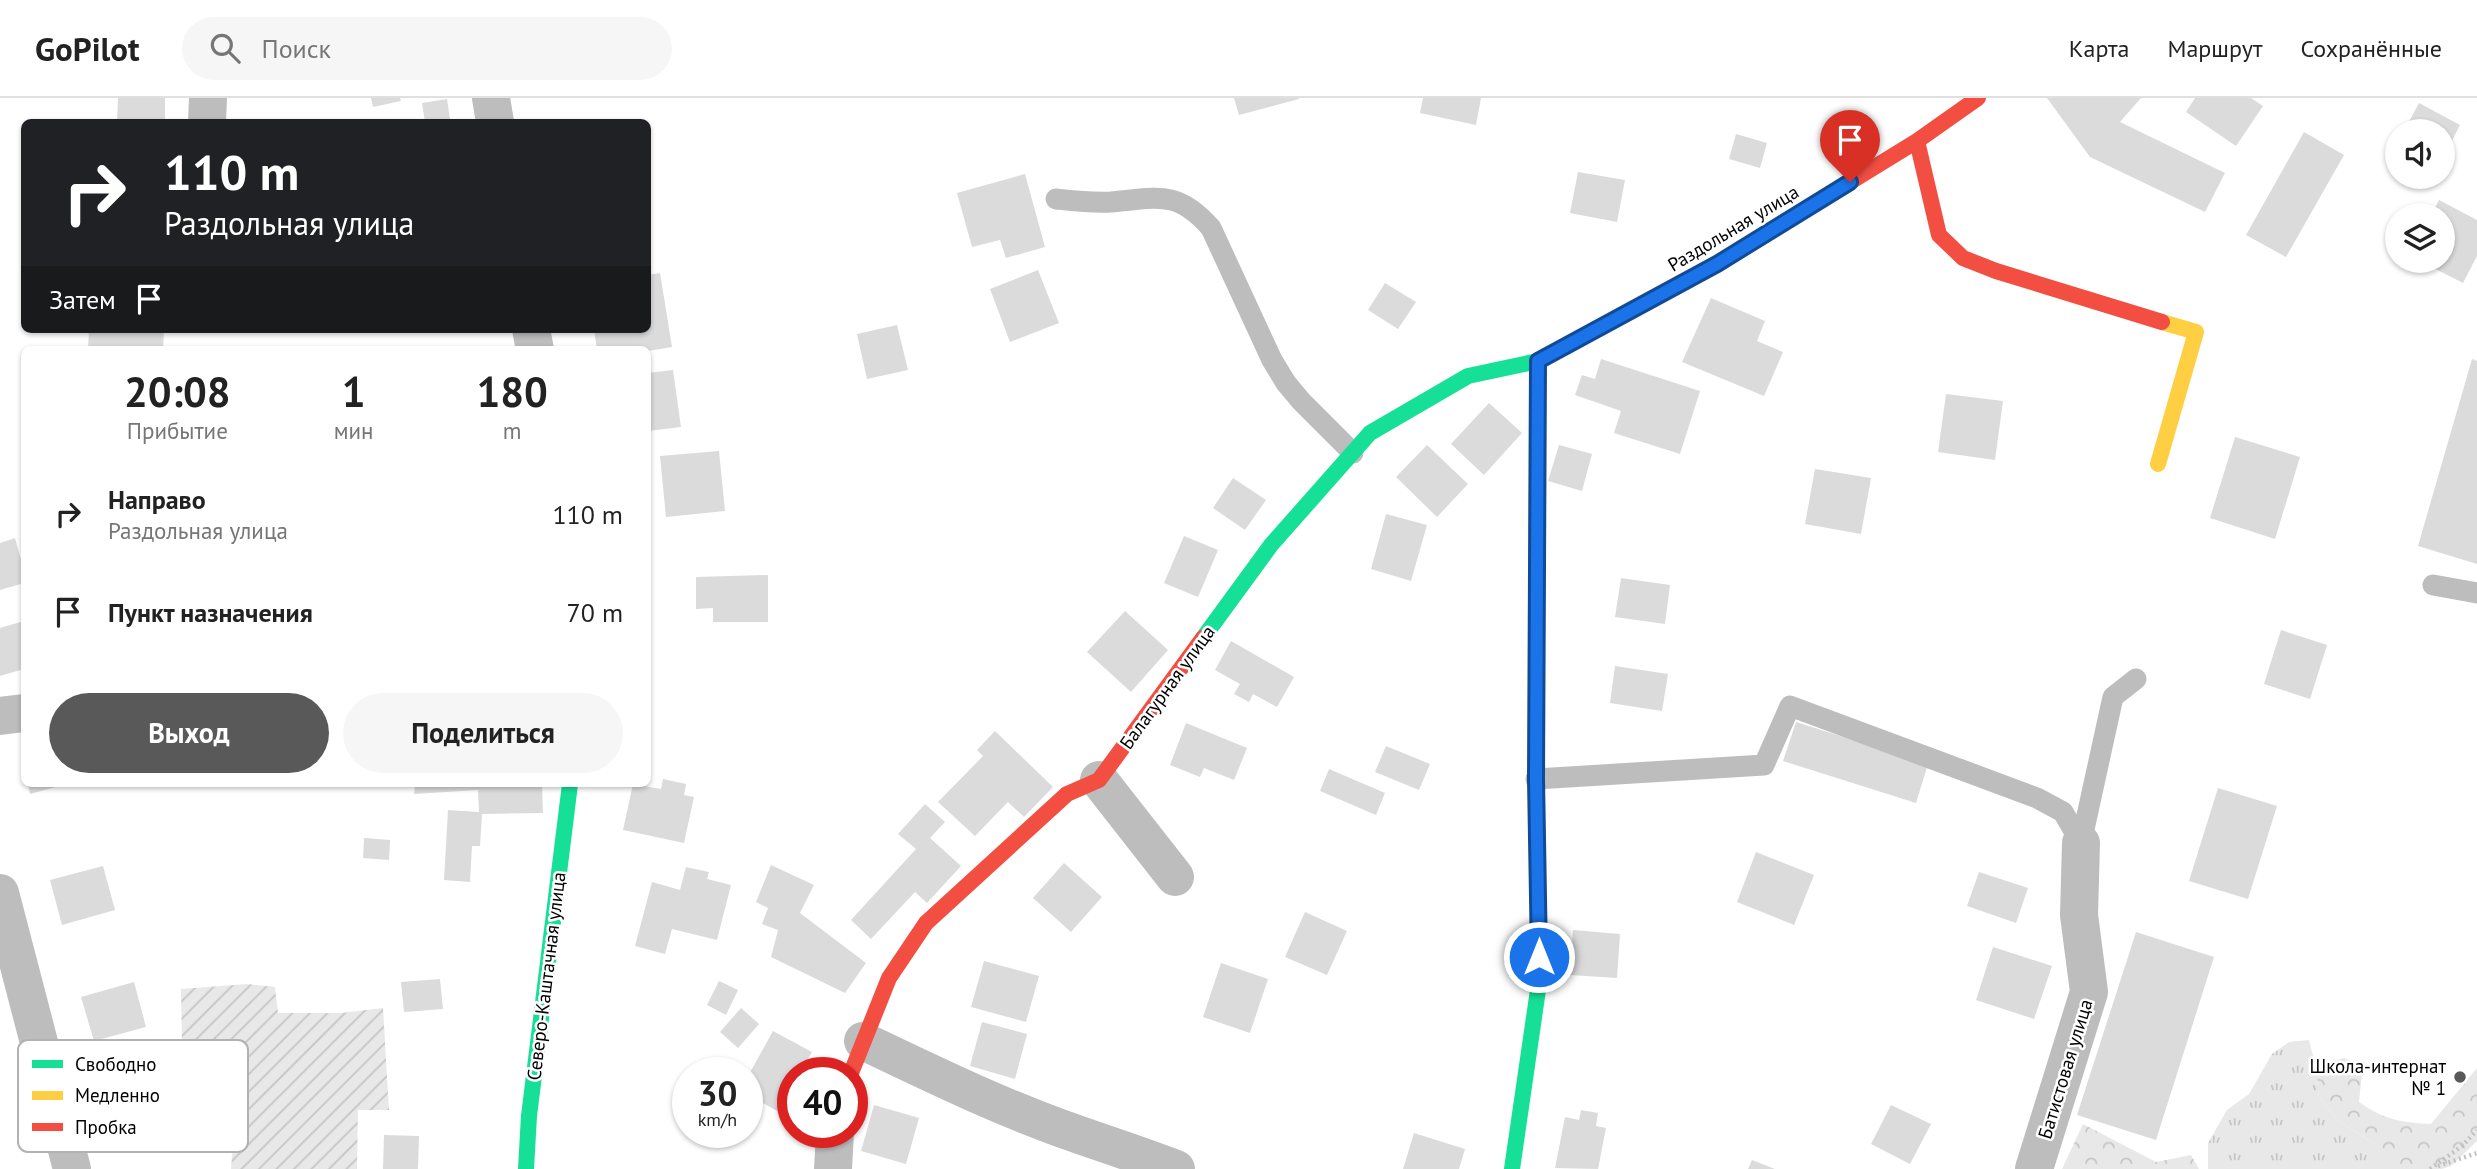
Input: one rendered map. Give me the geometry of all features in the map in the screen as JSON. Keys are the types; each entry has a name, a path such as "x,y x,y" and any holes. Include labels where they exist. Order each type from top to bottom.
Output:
{"street":[{"path":"207,119 208,98"},
{"path":"491,98 494,119"},
{"name":"Раздольная улица","path":"1538,361 1717,264 1917,141 1978,98"},
{"path":"1917,141 1939,235 1963,258 1996,271 2196,332 2158,464"},
{"path":"1512,1169 1539,983 1536,779 1538,361"},
{"name":"Балагурная улица","path":"1099,780 1271,545 1370,433 1468,376 1538,361"},
{"path":"0,716 21,712"},
{"path":"857,1057 889,978 926,923 1067,794 1099,780 1175,877"},
{"name":"Северо-Каштачная улица","path":"526,1169 531,1102 570,787"},
{"name":"Батистовая улица","path":"2034,1169 2089,992 2079,915 2081,843"},
{"path":"0,893 38,1040"},
{"path":"868,1060 976,1094 1175,1169"},
{"path":"833,1169 834,1148"},
{"path":"68,1152 72,1169"}],"lane":[{"path":"1056,199 1083,202 1172,199 1195,210 1211,228 1272,359 1286,383 1300,401 1353,453"},
{"path":"2433,585 2477,593"},
{"path":"2081,843 2113,697 2136,679"},
{"path":"1536,779 1764,765 1790,706 2037,798 2063,812 2081,843"}],"path":[{"path":"2430,1169 2462,1146 2477,1130"},
{"path":"2430,1169 2477,1153"}],"green space":[{"path":"247,984 275,987 278,1013 341,1013 383,1008 389,1110 358,1110 357,1169 231,1169 232,1152 248,1152 248,1040 182,1040 181,989"},
{"path":"2309,1040 2319,1097 2337,1120 2378,1146 2406,1169 2208,1169 2208,1143 2227,1110 2249,1094 2272,1054 2289,1042"},
{"path":"2343,1058 2363,1064 2359,1102 2385,1116 2431,1124 2477,1068 2477,1141 2451,1166 2442,1169 2405,1169 2378,1146 2337,1120 2319,1097 2316,1068"},
{"path":"2083,1124 2156,1162 2191,1155 2199,1169 2062,1169"}],"building":[{"path":"118,98 165,98 165,119 117,119"},
{"path":"371,98 400,98 401,101 373,107"},
{"path":"1234,98 1299,98 1299,99 1239,115"},
{"path":"1423,98 1481,98 1476,125 1420,113"},
{"path":"2047,98 2141,98 2120,122 2225,173 2205,212 2090,157"},
{"path":"2195,98 2251,98 2263,106 2236,146 2186,112"},
{"path":"447,99 450,119 425,119 422,103"},
{"path":"2419,103 2449,119 2410,119"},
{"path":"2455,122 2460,125 2455,135"},
{"path":"2304,132 2344,155 2286,257 2246,235"},
{"path":"1736,134 1767,143 1760,168 1729,159"},
{"path":"1578,172 1625,180 1617,222 1570,213"},
{"path":"1025,174 1045,247 1006,258 1000,240 972,247 957,193"},
{"path":"2455,208 2477,220 2477,256 2463,283 2443,273 2455,273"},
{"path":"1038,270 1059,323 1010,342 990,289"},
{"path":"660,273 672,347 651,350 651,346 596,346 595,333 651,333 651,274"},
{"path":"1385,283 1416,302 1398,329 1368,310"},
{"path":"1711,298 1765,321 1757,341 1783,352 1764,396 1682,362"},
{"path":"897,325 908,370 867,379 857,334"},
{"path":"89,333 164,333 163,346 88,346"},
{"path":"1601,359 1700,391 1680,454 1614,433 1621,411 1575,395 1582,375 1595,379"},
{"path":"2472,359 2477,361 2477,564 2418,546"},
{"path":"673,370 681,427 651,431 651,373"},
{"path":"1946,394 2003,401 1995,460 1938,452"},
{"path":"1489,403 1522,433 1484,475 1451,444"},
{"path":"2235,437 2300,457 2275,539 2210,518"},
{"path":"1427,445 1468,484 1437,517 1396,477"},
{"path":"1559,445 1592,454 1582,491 1548,481"},
{"path":"719,451 725,511 666,517 660,456"},
{"path":"1815,469 1871,478 1861,534 1805,524"},
{"path":"1233,478 1266,500 1245,530 1213,508"},
{"path":"1386,514 1427,525 1411,581 1371,569"},
{"path":"1184,536 1218,550 1198,597 1164,583"},
{"path":"15,538 21,560 21,584 0,590 0,543"},
{"path":"768,575 768,622 713,622 713,608 696,609 696,577"},
{"path":"1621,578 1670,585 1665,624 1615,617"},
{"path":"1125,611 1168,650 1131,692 1087,652"},
{"path":"21,622 21,670 0,676 0,628"},
{"path":"2281,630 2327,645 2310,699 2264,684"},
{"path":"1231,641 1294,677 1277,707 1253,694 1249,702 1234,694 1240,684 1215,670"},
{"path":"1615,666 1668,674 1662,711 1610,703"},
{"path":"1796,722 1928,764 1916,803 1783,761"},
{"path":"1186,723 1247,748 1234,780 1204,768 1200,777 1170,765"},
{"path":"995,731 1053,787 1024,817 1008,802 975,836 938,802 983,756 977,750"},
{"path":"1386,746 1430,764 1419,790 1375,772"},
{"path":"1329,769 1385,793 1376,815 1320,791"},
{"path":"663,779 686,784 684,795 694,797 684,843 623,830 632,787 661,789"},
{"path":"29,787 56,787 30,794"},
{"path":"415,787 542,787 543,813 482,814 480,846 472,846 470,882 444,880 448,810 479,812 478,790 414,794"},
{"path":"2218,788 2277,806 2248,899 2189,881"},
{"path":"925,804 945,822 930,838 961,866 927,903 915,892 871,939 851,920 916,849 898,834"},
{"path":"364,838 390,840 389,860 363,858"},
{"path":"1756,852 1814,875 1794,925 1737,902"},
{"path":"1064,863 1102,897 1071,932 1033,898"},
{"path":"771,865 814,885 800,913 866,963 845,993 771,957 778,930 762,924 768,908 756,902"},
{"path":"103,866 115,910 62,925 50,880"},
{"path":"686,867 709,872 707,879 731,885 717,940 672,929 665,954 635,946 652,882 680,890"},
{"path":"1979,872 2028,888 2016,923 1967,906"},
{"path":"1305,912 1347,931 1327,975 1285,957"},
{"path":"1573,930 1620,934 1617,978 1570,975"},
{"path":"2136,932 2214,957 2156,1140 2077,1115"},
{"path":"1993,947 2052,966 2034,1019 1976,1000"},
{"path":"984,961 1039,976 1026,1022 971,1007"},
{"path":"1221,963 1268,979 1250,1033 1203,1017"},
{"path":"440,979 443,1009 404,1012 401,982"},
{"path":"719,981 738,990 726,1015 707,1005"},
{"path":"134,982 146,1027 94,1040 81,997"},
{"path":"741,1008 759,1024 738,1048 720,1032"},
{"path":"982,1022 1027,1034 1015,1079 970,1066"},
{"path":"773,1031 812,1052 809,1057 777,1057 777,1111 763,1103 763,1057 759,1057"},
{"path":"874,1105 919,1118 906,1164 861,1151 862,1148 868,1148 868,1126"},
{"path":"1891,1105 1931,1124 1910,1164 1871,1144"},
{"path":"1581,1110 1598,1113 1596,1126 1606,1128 1598,1169 1555,1168 1565,1117 1579,1120"},
{"path":"1414,1133 1465,1149 1459,1169 1403,1169"},
{"path":"384,1135 419,1136 418,1169 383,1169"},
{"path":"1752,1160 1775,1169 1748,1169"}],"traffic: fast":[{"path":"1203,638 1271,545 1370,433 1468,376 1538,361 1580,338"},
{"path":"1537,471 1538,361"},
{"path":"1512,1169 1539,983 1536,766"},
{"path":"526,1169 529,1116 570,787"}],"traffic: slow":[{"path":"1580,338 1717,264 1847,184"},
{"path":"2158,464 2196,332 2162,322"}],"traffic: jam":[{"path":"1847,184 1917,141 1978,98"},
{"path":"1917,141 1939,235 1963,258 1996,271 2162,322"},
{"path":"1536,766 1537,471"},
{"path":"857,1057 889,978 926,923 1067,794 1099,780 1203,638"}],"place":[{"name":"Школа-интернат № 1","path":"2460,1077"}],"route":[{"path":"1539,957 1536,779 1538,361 1717,264 1850,182"}]}
